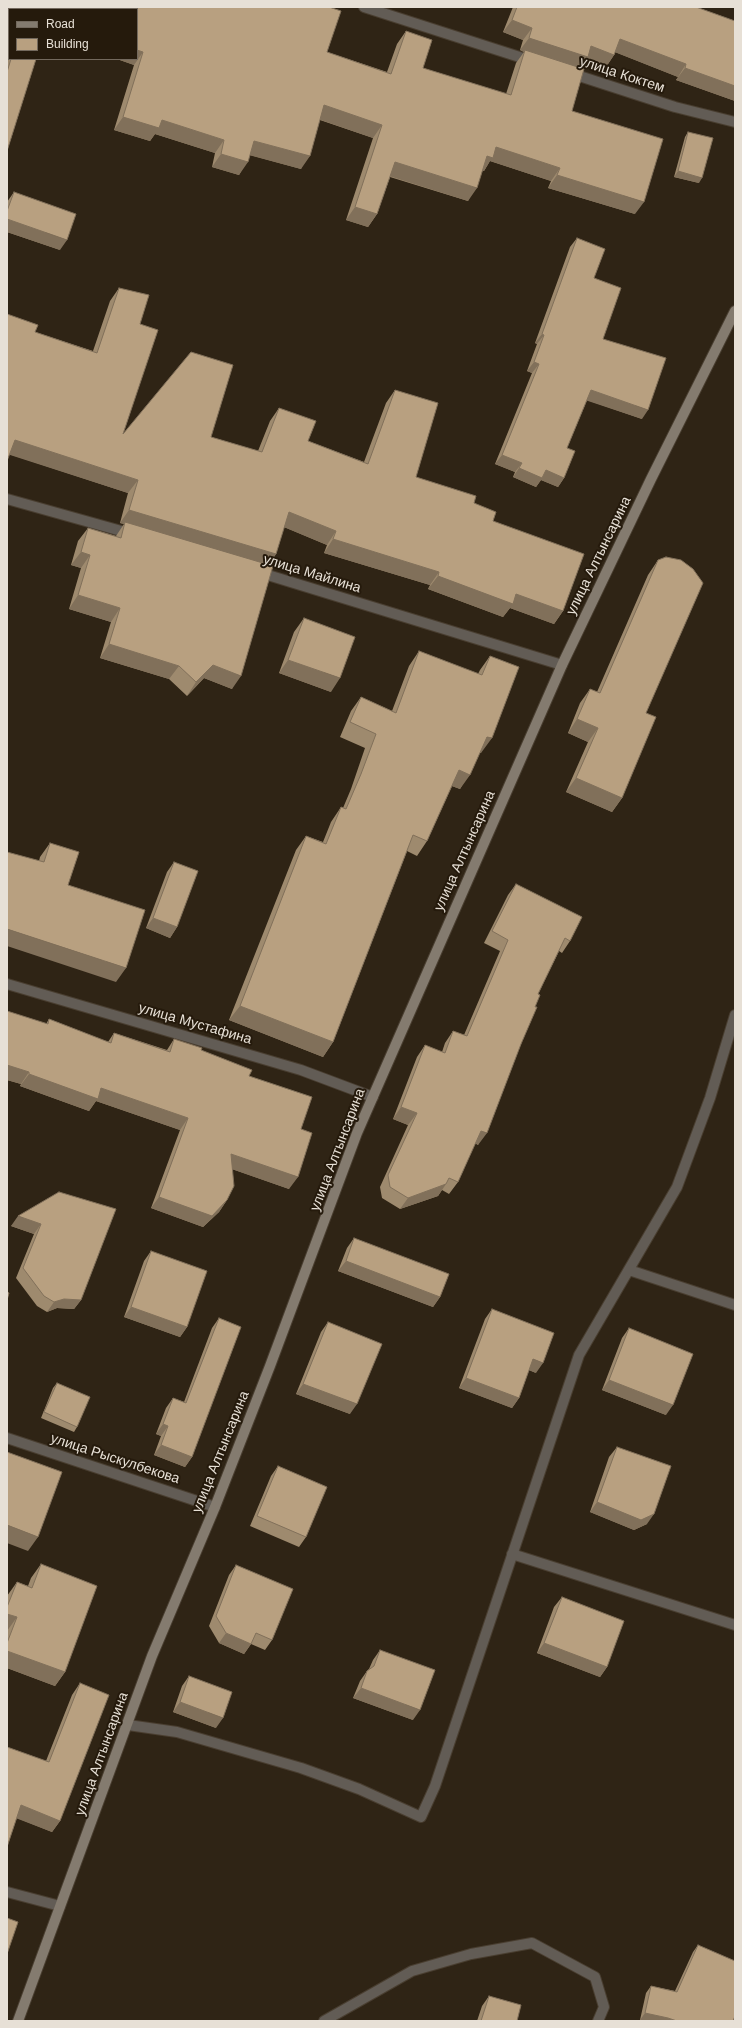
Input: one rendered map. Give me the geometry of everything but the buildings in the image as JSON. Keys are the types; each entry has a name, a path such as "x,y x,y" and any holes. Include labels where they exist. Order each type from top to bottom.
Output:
{"street":[{"path":"364,7 545,65"},
{"name":"улица Коктем","path":"560,70 675,107 735,122"},
{"name":"улица Алтынсарина","path":"18,2021 128,1725 152,1656 215,1507 270,1366 357,1133 562,665 651,479 735,311"},
{"path":"7,499 145,537"},
{"name":"улица Майлина","path":"251,570 562,665"},
{"name":"улица Мустафина","path":"7,984 301,1070 373,1097"},
{"path":"128,1725 177,1732 301,1768 359,1789 421,1817 436,1786 579,1355 676,1187 710,1098 735,1015"},
{"path":"629,1270 735,1305"},
{"name":"улица Рыскулбекова","path":"7,1438 215,1507"},
{"path":"512,1554 735,1625"},
{"path":"7,1892 60,1906"},
{"path":"324,2021 412,1971 471,1954 532,1943 595,1977 604,2007 598,2021"}]}
